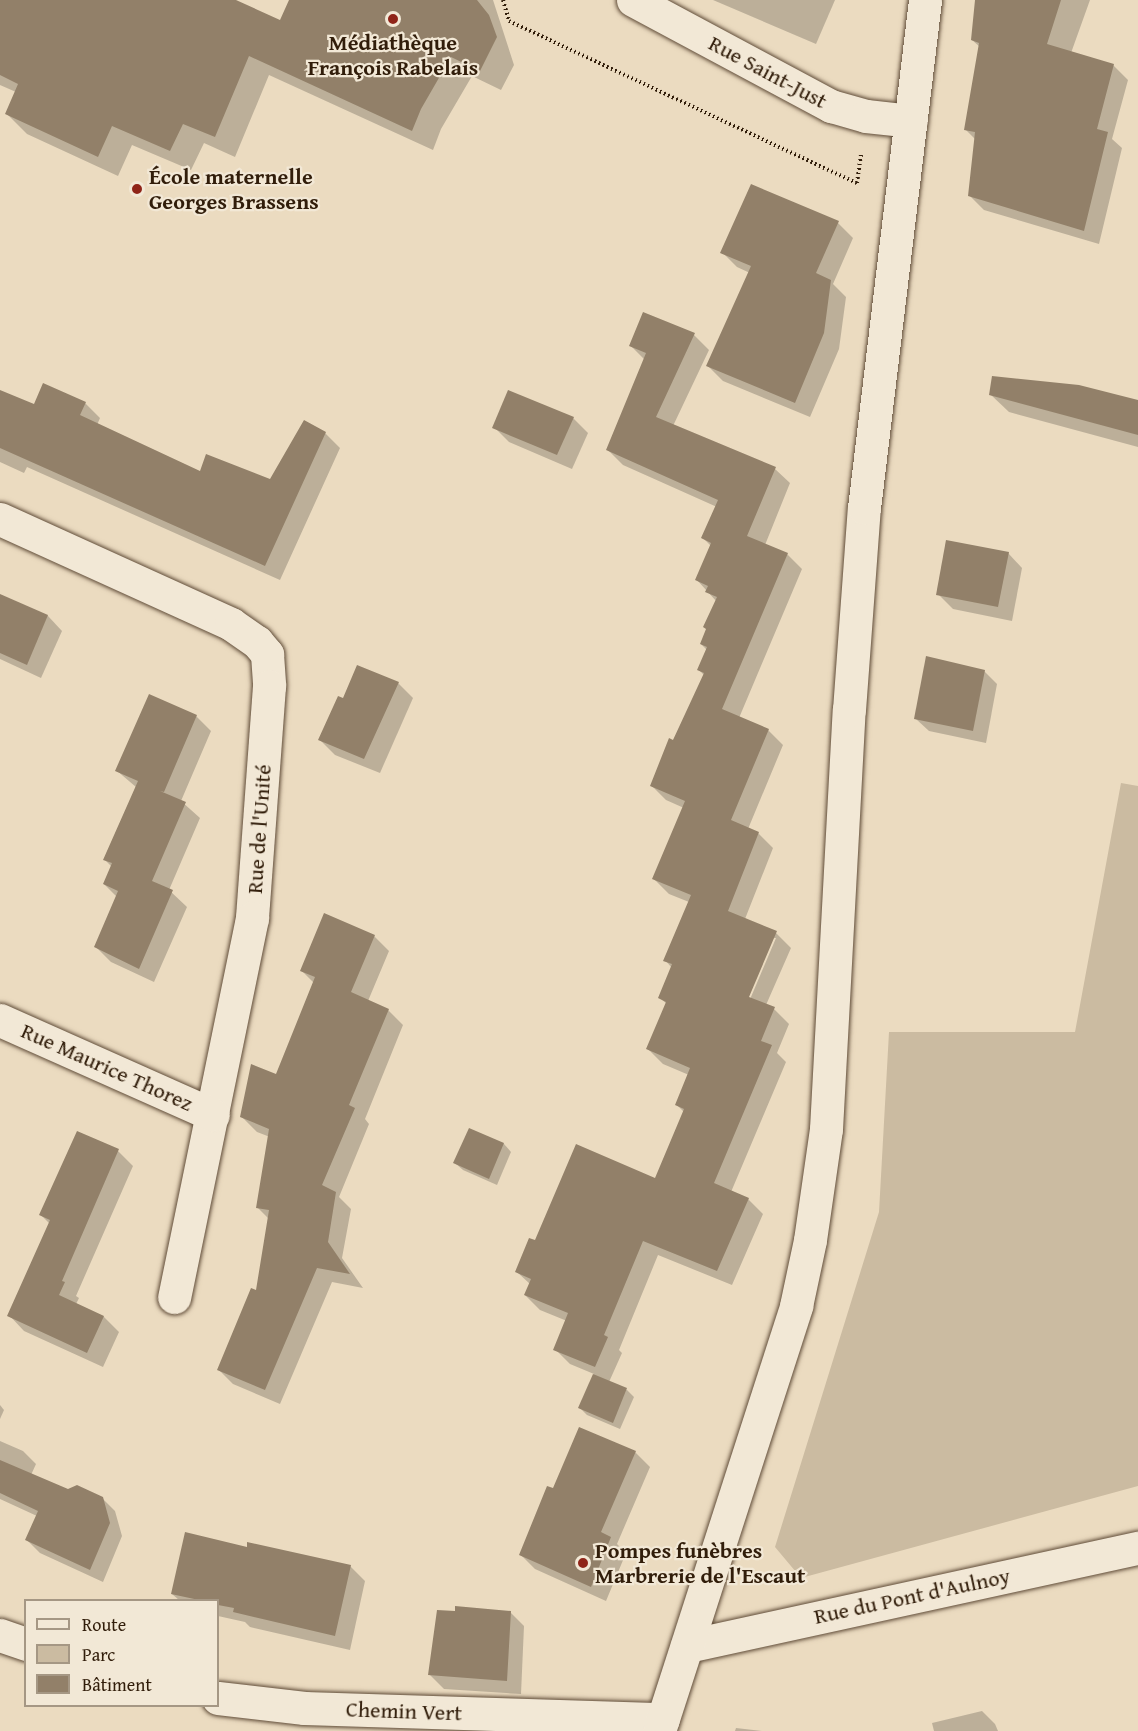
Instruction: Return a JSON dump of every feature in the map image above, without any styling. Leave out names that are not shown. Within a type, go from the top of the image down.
[{"type":"street","name":"Rue Saint-Just","points":[[633,0],[823,102],[866,116],[911,121]]},
{"type":"street","points":[[661,1725],[795,1306],[812,1231],[826,1129],[849,710],[864,508],[925,0]]},
{"type":"street","name":"Rue de l'Unité","points":[[0,519],[231,624],[257,642],[267,654],[270,667],[255,896],[213,1115],[174,1297]]},
{"type":"street","name":"Rue Maurice Thorez","points":[[0,1020],[213,1115]]},
{"type":"street","name":"Rue du Pont d'Aulnoy","points":[[687,1646],[1138,1548]]},
{"type":"street","points":[[0,1635],[24,1643]]},
{"type":"street","name":"Chemin Vert","points":[[219,1698],[304,1708],[661,1725]]},
{"type":"path","points":[[504,0],[509,21],[857,183],[866,116]]},
{"type":"green space","points":[[1121,783],[1138,786],[1138,1486],[801,1578],[775,1547],[879,1212],[889,1032],[1075,1032]]},
{"type":"building","points":[[0,0],[236,0],[280,20],[289,0],[477,0],[489,15],[497,37],[480,71],[451,57],[421,109],[412,131],[249,56],[215,137],[183,124],[170,151],[112,126],[98,157],[5,114],[18,84],[0,75]]},
{"type":"building","points":[[975,0],[1061,0],[1047,44],[1114,64],[1097,129],[1108,132],[1084,231],[968,196],[975,132],[964,130],[979,43],[971,40]]},
{"type":"building","points":[[751,184],[839,221],[816,273],[831,280],[824,333],[795,403],[706,366],[751,266],[720,253]]},
{"type":"building","points":[[643,312],[695,333],[656,417],[776,467],[747,536],[788,553],[722,709],[769,729],[731,820],[759,832],[728,911],[777,931],[749,997],[775,1007],[761,1041],[772,1045],[714,1183],[749,1198],[717,1271],[643,1241],[604,1335],[608,1337],[595,1367],[553,1350],[568,1313],[524,1295],[531,1279],[515,1272],[529,1238],[535,1240],[576,1144],[655,1178],[684,1109],[675,1105],[690,1068],[646,1049],[666,1002],[658,998],[672,964],[663,961],[691,895],[652,879],[685,801],[650,786],[669,738],[673,740],[704,673],[697,670],[707,647],[700,644],[706,629],[703,627],[717,597],[705,592],[708,586],[695,580],[711,543],[701,538],[718,500],[606,450],[646,353],[629,346]]},
{"type":"building","points":[[992,376],[1079,385],[1138,400],[1138,435],[989,395]]},
{"type":"building","points":[[43,383],[86,402],[80,415],[200,471],[206,454],[270,479],[304,420],[326,432],[265,566],[0,448],[0,390],[34,404]]},
{"type":"building","points":[[508,390],[574,417],[557,455],[492,428]]},
{"type":"building","points":[[946,540],[1009,552],[998,607],[936,595]]},
{"type":"building","points":[[0,594],[48,615],[27,665],[0,653]]},
{"type":"building","points":[[926,656],[985,670],[973,731],[914,719]]},
{"type":"building","points":[[357,665],[399,682],[364,759],[318,740],[338,696],[343,698]]},
{"type":"building","points":[[149,694],[197,715],[164,792],[160,791],[186,802],[152,881],[173,890],[139,969],[94,947],[118,891],[103,884],[112,863],[103,860],[138,781],[115,771]]},
{"type":"building","points":[[324,913],[375,935],[351,992],[389,1009],[349,1105],[355,1108],[322,1185],[336,1192],[328,1242],[350,1274],[317,1268],[265,1390],[217,1370],[251,1288],[256,1290],[269,1210],[256,1208],[269,1129],[240,1117],[251,1064],[276,1074],[315,977],[300,971]]},
{"type":"building","points":[[469,1128],[504,1143],[489,1179],[453,1163]]},
{"type":"building","points":[[77,1131],[119,1149],[62,1281],[65,1282],[59,1295],[104,1316],[87,1353],[7,1316],[50,1220],[39,1215]]},
{"type":"building","points":[[593,1374],[627,1388],[613,1423],[578,1408]]},
{"type":"building","points":[[579,1427],[636,1451],[601,1532],[611,1537],[591,1587],[519,1555],[547,1486],[553,1488]]},
{"type":"building","points":[[0,1460],[68,1489],[77,1485],[103,1497],[110,1523],[90,1570],[25,1540],[38,1511],[0,1493]]},
{"type":"building","points":[[185,1532],[247,1547],[247,1542],[351,1565],[335,1636],[233,1612],[234,1608],[219,1605],[219,1599],[194,1599],[171,1594]]},
{"type":"building","points":[[455,1606],[511,1611],[507,1681],[428,1675],[437,1610],[455,1611]]},
{"type":"place","name":"Médiathèque François Rabelais","points":[[393,19]]},
{"type":"place","name":"École maternelle Georges Brassens","points":[[137,189]]},
{"type":"place","name":"Pompes funèbres Marbrerie de l'Escaut","points":[[583,1563]]}]
